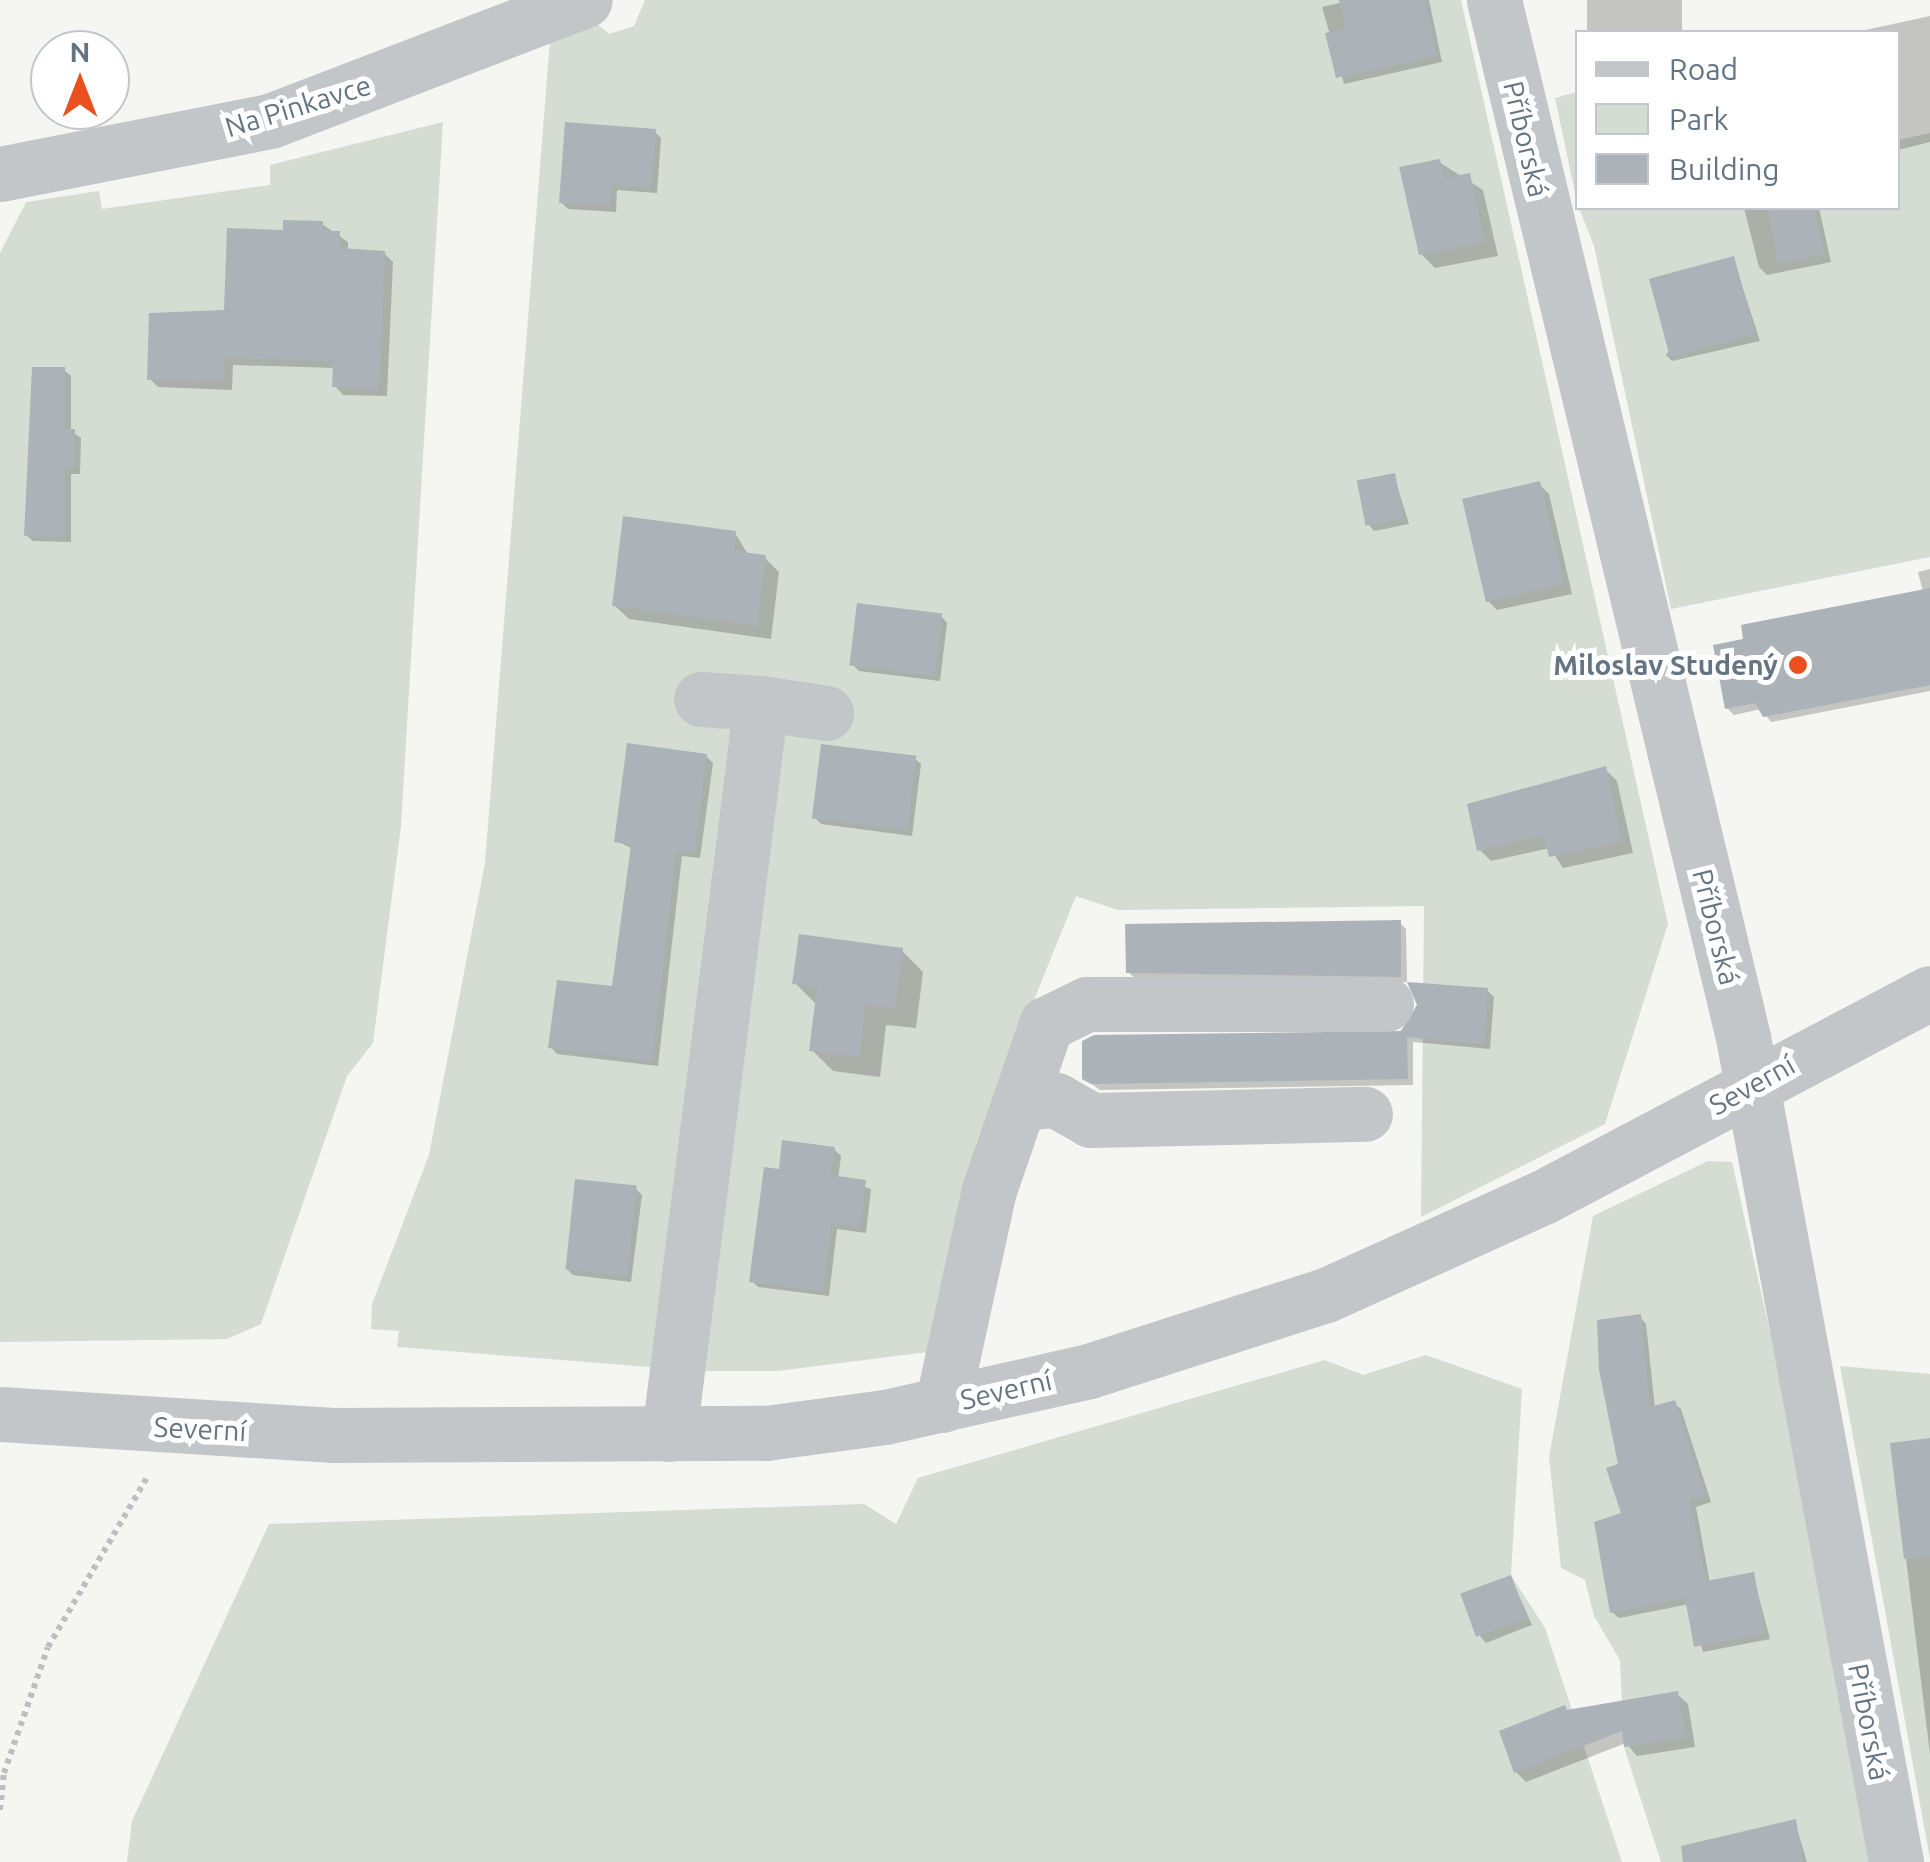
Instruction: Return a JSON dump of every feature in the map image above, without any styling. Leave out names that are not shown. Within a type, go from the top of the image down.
[{"type":"street","name":"Příborská","points":[[1494,0],[1743,1036],[1749,1088],[1896,1862]]},
{"type":"street","name":"Na Pinkavce","points":[[0,174],[270,121],[455,55],[568,8]]},
{"type":"street","points":[[701,699],[826,714]]},
{"type":"street","points":[[669,1434],[761,704]]},
{"type":"street","name":"Severní","points":[[0,1414],[162,1443],[333,1435],[669,1434],[822,1428],[942,1405],[1127,1361],[1326,1295],[1528,1205],[1930,993]]},
{"type":"street","points":[[942,1405],[988,1190],[1046,1024],[1087,1004],[1386,1004]]},
{"type":"street","points":[[1020,1102],[1056,1100],[1091,1120],[1365,1114]]},
{"type":"path","points":[[0,1810],[4,1773],[48,1646],[162,1443]]},
{"type":"green space","points":[[645,0],[1461,0],[1668,924],[1605,1124],[1421,1217],[1424,906],[1118,910],[1076,896],[977,1141],[936,1351],[777,1371],[703,1371],[740,719],[662,1368],[397,1347],[399,1331],[371,1329],[372,1304],[429,1155],[485,863],[550,40],[592,20],[609,34],[634,26]]},
{"type":"green space","points":[[1575,93],[1575,193],[1555,98]]},
{"type":"green space","points":[[443,122],[401,826],[373,1043],[347,1076],[261,1324],[227,1339],[0,1342],[0,253],[26,202],[99,191],[102,209],[270,185],[270,165]]},
{"type":"green space","points":[[1930,133],[1930,557],[1671,609],[1594,246],[1580,210],[1900,210],[1900,140]]},
{"type":"green space","points":[[1708,1161],[1732,1162],[1785,1399],[1871,1862],[1661,1862],[1624,1747],[1620,1660],[1594,1616],[1585,1580],[1561,1568],[1549,1457],[1593,1216]]},
{"type":"green space","points":[[1426,1355],[1522,1389],[1511,1575],[1545,1628],[1622,1862],[127,1862],[132,1821],[269,1524],[864,1504],[896,1524],[918,1478],[1325,1360],[1363,1375]]},
{"type":"green space","points":[[1840,1366],[1930,1374],[1930,1859],[1888,1627]]},
{"type":"building","points":[[1339,0],[1425,0],[1437,56],[1336,78],[1325,33],[1346,29]]},
{"type":"building","points":[[565,122],[656,129],[651,188],[612,185],[610,206],[559,203]]},
{"type":"building","points":[[1440,159],[1444,178],[1470,173],[1485,242],[1419,255],[1399,167]]},
{"type":"building","points":[[1768,210],[1814,210],[1824,254],[1778,264]]},
{"type":"building","points":[[283,220],[323,221],[323,231],[340,231],[340,248],[385,251],[379,389],[332,387],[333,361],[225,358],[224,382],[147,380],[149,313],[224,310],[227,228],[283,230]]},
{"type":"building","points":[[1734,256],[1755,334],[1670,357],[1649,279]]},
{"type":"building","points":[[32,367],[65,367],[65,429],[75,429],[74,468],[65,468],[65,537],[24,536]]},
{"type":"building","points":[[1395,473],[1404,518],[1365,526],[1357,480]]},
{"type":"building","points":[[1540,481],[1564,584],[1486,602],[1462,499]]},
{"type":"building","points":[[623,516],[736,531],[734,551],[766,555],[757,626],[612,606]]},
{"type":"building","points":[[1930,588],[1930,685],[1763,717],[1755,703],[1725,709],[1713,645],[1743,639],[1741,625]]},
{"type":"building","points":[[857,603],[942,613],[935,676],[849,666]]},
{"type":"building","points":[[627,743],[707,754],[694,853],[676,851],[652,1061],[548,1048],[557,980],[612,986],[631,845],[614,842]]},
{"type":"building","points":[[821,744],[916,756],[907,830],[812,818]]},
{"type":"building","points":[[1606,766],[1622,842],[1549,857],[1544,835],[1477,851],[1467,804]]},
{"type":"building","points":[[1401,920],[1401,977],[1126,973],[1125,924]]},
{"type":"building","points":[[799,934],[903,948],[895,1008],[865,1005],[859,1057],[809,1051],[817,987],[792,984]]},
{"type":"building","points":[[1407,982],[1488,988],[1484,1044],[1407,1037],[1408,1079],[1091,1084],[1082,1079],[1082,1041],[1094,1035],[1401,1031],[1417,1005]]},
{"type":"building","points":[[782,1140],[835,1147],[831,1175],[866,1180],[860,1227],[831,1224],[823,1291],[749,1282],[764,1167],[779,1169]]},
{"type":"building","points":[[575,1179],[637,1185],[627,1276],[565,1270]]},
{"type":"building","points":[[1641,1314],[1650,1407],[1675,1400],[1706,1496],[1690,1501],[1706,1581],[1754,1572],[1765,1633],[1694,1647],[1685,1598],[1610,1613],[1594,1522],[1621,1513],[1606,1468],[1618,1464],[1599,1370],[1597,1320]]},
{"type":"building","points":[[1930,1438],[1930,1557],[1904,1559],[1890,1443]]},
{"type":"building","points":[[1511,1575],[1527,1618],[1476,1637],[1460,1593]]},
{"type":"building","points":[[1678,1691],[1686,1738],[1624,1747],[1622,1731],[1514,1773],[1499,1731],[1565,1705],[1567,1710]]},
{"type":"building","points":[[1796,1819],[1803,1862],[1683,1862],[1681,1846]]},
{"type":"place","name":"Miloslav Studený","points":[[1798,665]]}]
